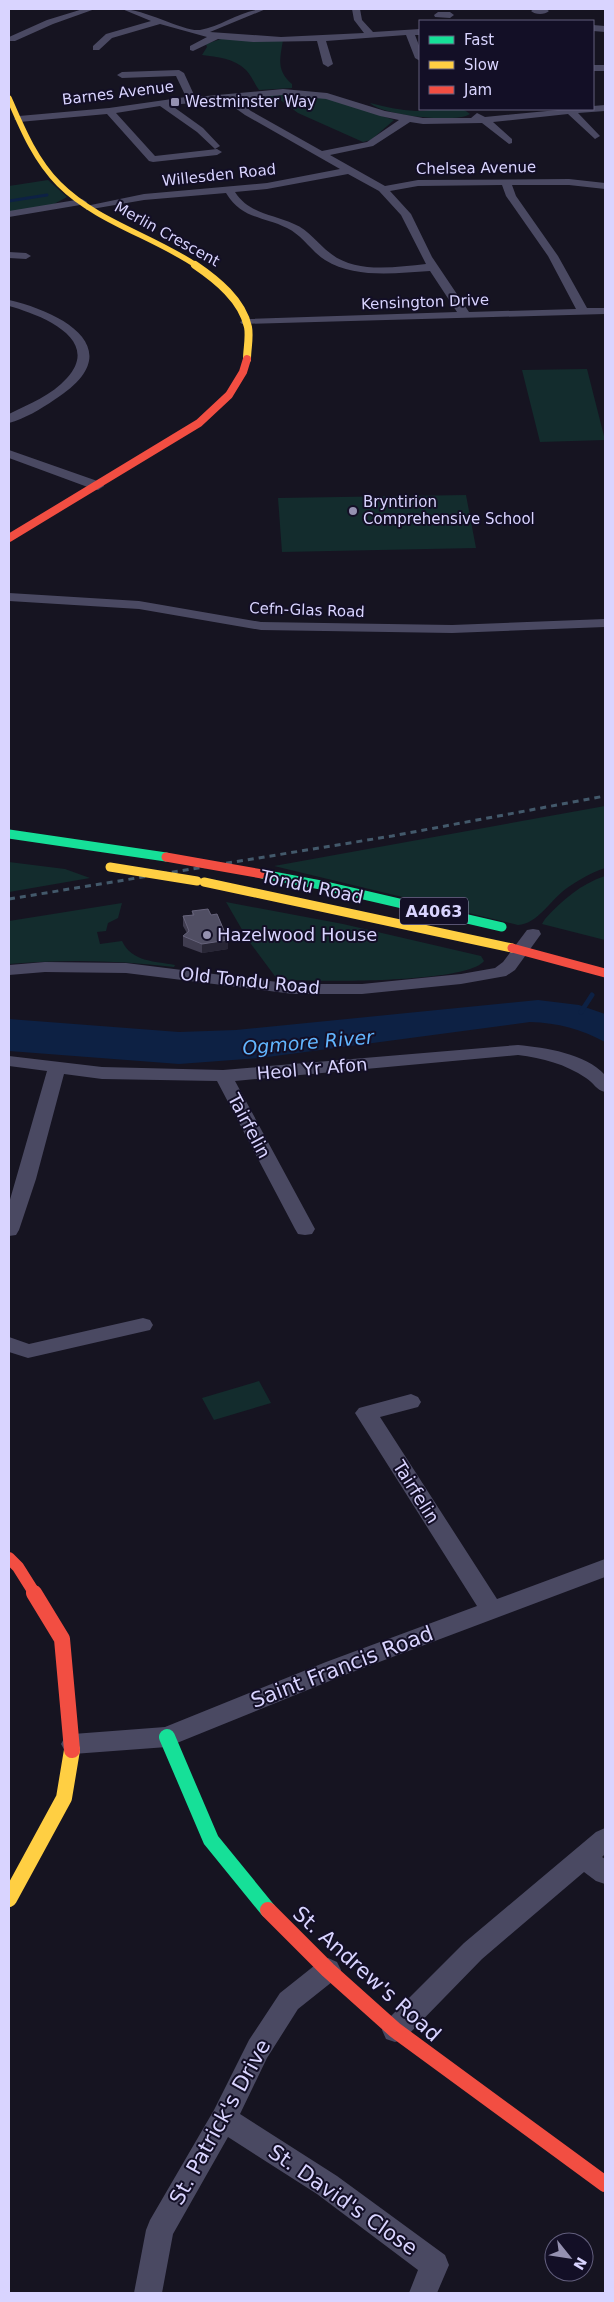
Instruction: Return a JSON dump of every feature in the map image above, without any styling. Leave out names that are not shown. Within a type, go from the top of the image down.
[{"type":"street","points":[[13,37],[50,22],[91,9]]},
{"type":"street","points":[[126,9],[160,21],[216,36],[260,39],[318,38],[419,32]]},
{"type":"street","points":[[200,33],[262,9]]},
{"type":"street","points":[[356,9],[358,20],[370,34]]},
{"type":"street","points":[[438,16],[450,15]]},
{"type":"street","points":[[101,46],[109,36],[160,21]]},
{"type":"street","points":[[409,32],[419,56]]},
{"type":"street","points":[[193,48],[216,36]]},
{"type":"street","points":[[316,60],[328,62],[324,46],[318,38]]},
{"type":"street","points":[[122,75],[193,72]]},
{"type":"street","points":[[179,73],[191,99]]},
{"type":"street","points":[[299,93],[302,88],[311,84]]},
{"type":"street","points":[[340,90],[366,100],[412,108]]},
{"type":"street","name":"Barnes Avenue","points":[[14,115],[109,111],[191,99],[299,93],[341,99],[383,114],[407,119],[439,122],[482,120],[548,110],[582,110]]},
{"type":"street","points":[[225,96],[248,113],[383,189],[406,214],[434,267],[465,315]]},
{"type":"street","name":"Merlin Crescent","points":[[9,98],[14,115],[35,155],[63,188],[86,205],[210,273],[238,302],[246,322],[250,341],[246,366],[235,386],[224,399],[192,428],[9,538]]},
{"type":"street","points":[[109,111],[148,160],[216,149],[200,130],[162,102]]},
{"type":"street","points":[[470,111],[507,140],[494,140]]},
{"type":"street","points":[[570,111],[595,136]]},
{"type":"street","points":[[321,154],[370,144],[379,140],[407,119]]},
{"type":"street","name":"Willesden Road","points":[[9,214],[144,197],[296,182],[351,170]]},
{"type":"street","name":"Chelsea Avenue","points":[[383,189],[418,183],[569,182],[605,186]]},
{"type":"street","points":[[506,183],[511,196],[553,256],[583,312]]},
{"type":"street","points":[[229,190],[240,205],[294,228],[312,241],[327,256],[338,262],[358,268],[389,270],[434,267]]},
{"type":"street","points":[[9,255],[26,256]]},
{"type":"street","points":[[9,303],[36,311],[67,326],[81,344],[82,363],[78,373],[66,385],[51,396],[9,419]]},
{"type":"street","name":"Kensington Drive","points":[[246,322],[605,312]]},
{"type":"street","points":[[9,454],[98,486]]},
{"type":"street","name":"Cefn-Glas Road","points":[[9,597],[139,605],[261,626],[452,629],[605,623]]},
{"type":"street","name":"Tondu Road","points":[[9,834],[166,857],[321,885],[528,932]]},
{"type":"street","name":"Tondu Road","points":[[106,867],[204,882],[521,950],[605,973]]},
{"type":"street","name":"Old Tondu Road","points":[[9,970],[64,966],[126,968],[293,989],[335,990],[422,984],[489,975],[506,968],[521,950],[528,932]]},
{"type":"street","name":"Heol Yr Afon","points":[[9,1061],[102,1072],[222,1076],[364,1065],[488,1051],[518,1050],[536,1052],[570,1061],[596,1075],[605,1086]]},
{"type":"street","points":[[9,1230],[27,1179],[57,1067]]},
{"type":"street","name":"Tairfelin","points":[[222,1076],[305,1229]]},
{"type":"street","points":[[9,1344],[28,1351],[143,1325]]},
{"type":"street","name":"Tairfelin","points":[[411,1402],[366,1413],[491,1609]]},
{"type":"street","points":[[9,1558],[18,1567],[62,1639],[74,1744],[64,1798],[9,1898]]},
{"type":"street","name":"Saint Francis Road","points":[[74,1744],[167,1737],[250,1702],[491,1609],[605,1568]]},
{"type":"street","name":"St. Andrew's Road","points":[[167,1737],[210,1840],[256,1898],[328,1970],[395,2030],[605,2184]]},
{"type":"street","points":[[395,2030],[473,1951],[605,1839]]},
{"type":"street","points":[[583,1857],[605,1873]]},
{"type":"street","name":"St. Patrick's Drive","points":[[148,2293],[160,2230],[224,2119],[258,2049],[289,2001],[328,1970]]},
{"type":"street","name":"St. David's Close","points":[[224,2119],[327,2185],[435,2264],[423,2293]]},
{"type":"green space","points":[[221,39],[283,40],[280,64],[283,74],[292,84],[292,88],[259,90],[248,72],[241,66],[225,59],[202,55],[207,47],[206,44]]},
{"type":"green space","points":[[259,95],[312,95],[347,104],[394,120],[371,140],[363,142],[298,113],[279,99]]},
{"type":"green space","points":[[370,103],[416,111],[465,110],[470,114],[450,118],[419,117],[377,107]]},
{"type":"green space","points":[[48,180],[67,197],[54,204],[9,213],[9,186]]},
{"type":"green space","points":[[587,369],[605,440],[540,442],[522,370]]},
{"type":"green space","points":[[466,495],[476,548],[282,552],[278,498]]},
{"type":"green space","points":[[605,806],[605,868],[590,874],[572,885],[538,916],[525,924],[518,925],[274,866]]},
{"type":"green space","points":[[9,862],[65,869],[90,878],[9,892]]},
{"type":"green space","points":[[605,876],[605,940],[542,924],[551,912],[572,893],[588,883]]},
{"type":"green space","points":[[226,902],[343,924],[481,956],[484,961],[471,968],[449,974],[419,978],[352,981],[277,979],[248,940]]},
{"type":"green space","points":[[122,903],[118,918],[108,923],[106,931],[97,932],[100,944],[122,941],[126,948],[138,957],[175,965],[174,967],[92,961],[9,964],[9,921]]},
{"type":"green space","points":[[259,1381],[271,1403],[214,1420],[202,1398]]},
{"type":"water","name":"Ogmore River","points":[[538,1000],[579,1005],[605,1014],[605,1042],[569,1028],[530,1022],[260,1058],[179,1064],[9,1051],[9,1019],[179,1032],[236,1030]]},
{"type":"building","points":[[208,909],[211,915],[217,914],[228,940],[202,944],[183,936],[189,931],[183,916],[194,915],[192,911]]},
{"type":"waterway","points":[[9,201],[47,195]]},
{"type":"waterway","points":[[581,1012],[592,995]]},
{"type":"railway","points":[[9,899],[392,836],[605,796]]},
{"type":"traffic: fast","points":[[9,834],[166,857]]},
{"type":"traffic: fast","points":[[262,874],[321,885],[502,927]]},
{"type":"traffic: fast","points":[[167,1737],[211,1840],[268,1910]]},
{"type":"traffic: slow","points":[[9,98],[33,149],[49,173],[69,193],[93,210],[186,259],[214,278],[236,301],[248,327],[247,359]]},
{"type":"traffic: slow","points":[[110,867],[197,881]]},
{"type":"traffic: slow","points":[[204,882],[512,948]]},
{"type":"traffic: slow","points":[[9,1899],[64,1798],[72,1750]]},
{"type":"traffic: jam","points":[[9,538],[199,423],[229,395],[237,384],[247,359]]},
{"type":"traffic: jam","points":[[166,857],[262,874]]},
{"type":"traffic: jam","points":[[512,948],[605,973]]},
{"type":"traffic: jam","points":[[9,1558],[18,1567],[62,1639],[72,1750]]},
{"type":"traffic: jam","points":[[268,1910],[328,1970],[395,2030],[605,2184]]},
{"type":"place","name":"Westminster Way","points":[[175,102]]},
{"type":"place","name":"Bryntirion Comprehensive School","points":[[353,511]]},
{"type":"place","name":"Hazelwood House","points":[[207,935]]}]
